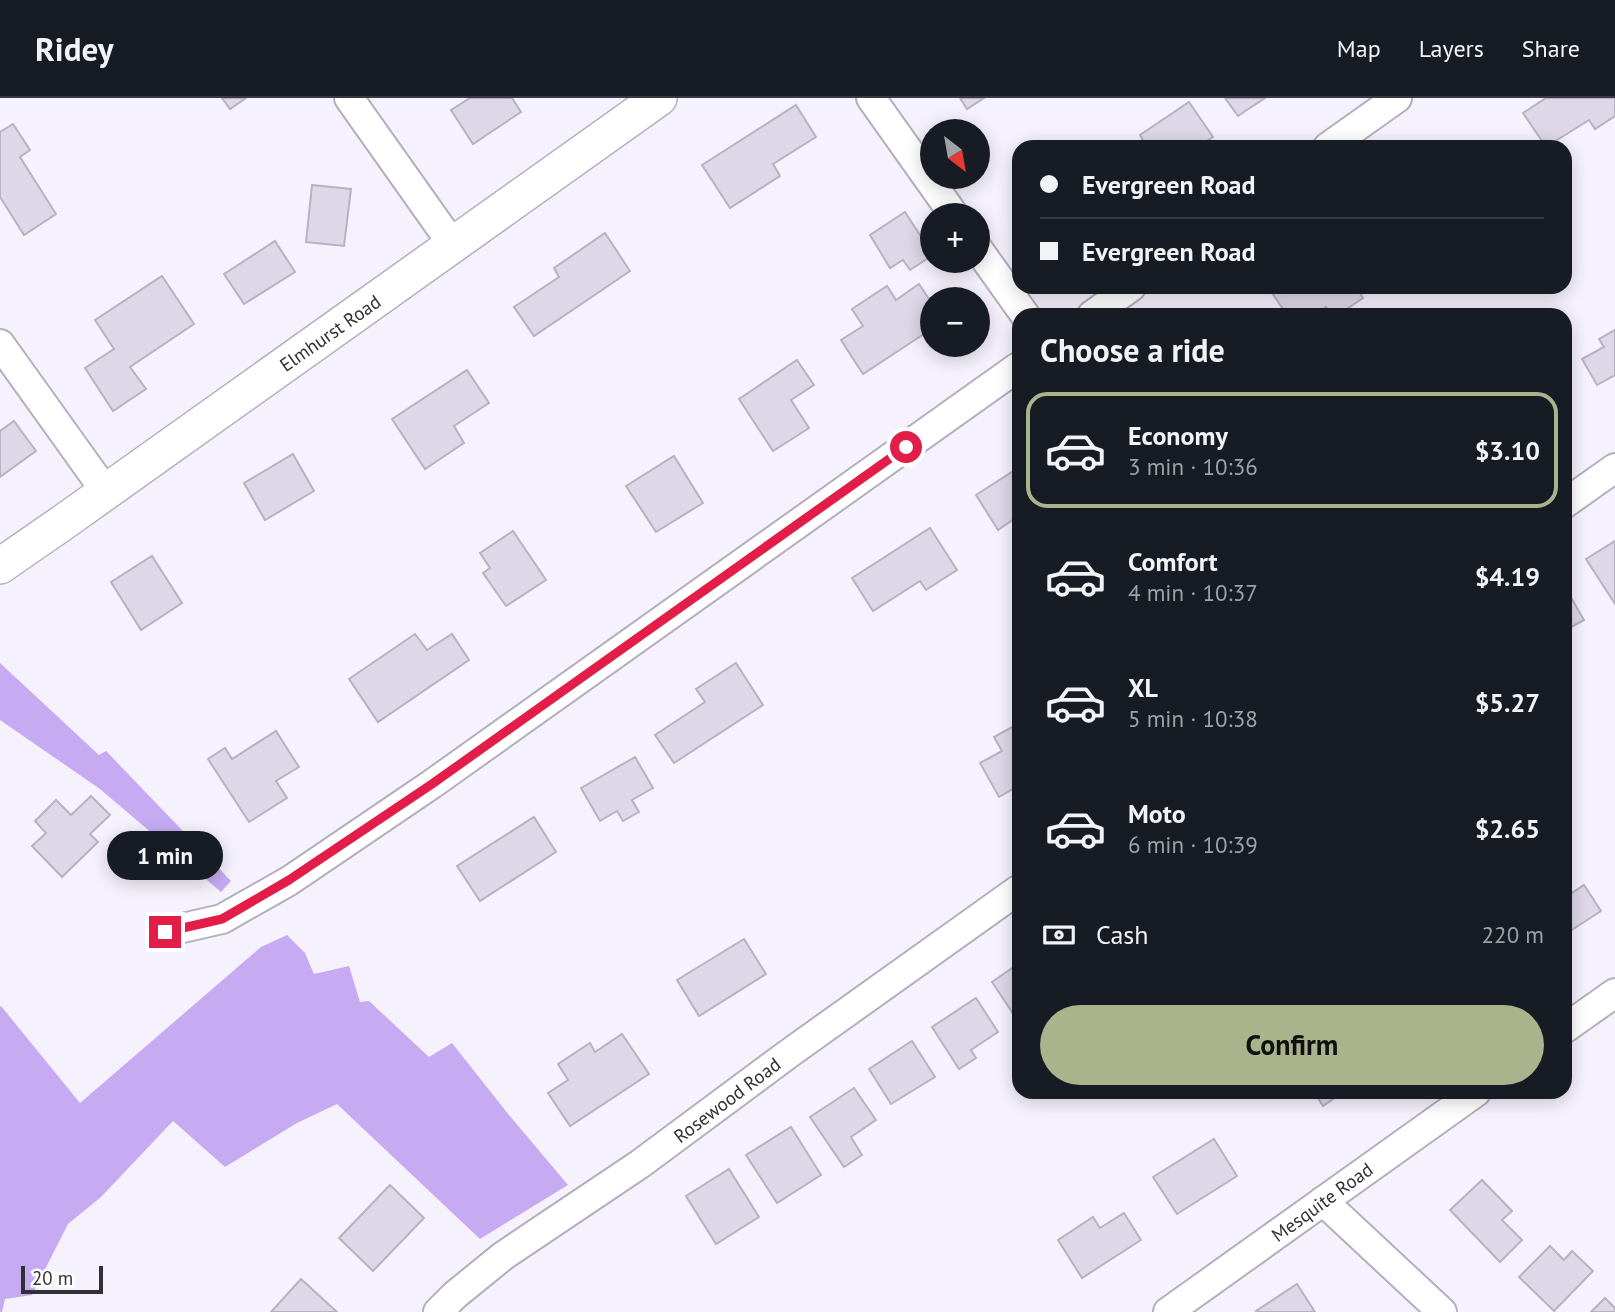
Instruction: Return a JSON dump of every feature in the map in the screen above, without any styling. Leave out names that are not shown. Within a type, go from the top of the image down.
[{"type":"street","points":[[349,98],[453,245]]},
{"type":"street","name":"Elmhurst Road","points":[[0,566],[659,98]]},
{"type":"street","points":[[871,98],[945,203]]},
{"type":"street","points":[[1338,140],[1395,99]]},
{"type":"street","points":[[990,266],[1020,308]]},
{"type":"street","points":[[1101,308],[1121,294]]},
{"type":"street","points":[[0,344],[106,492]]},
{"type":"street","points":[[165,932],[222,919],[289,880],[432,784],[1012,371]]},
{"type":"street","points":[[1572,498],[1615,468]]},
{"type":"street","name":"Rosewood Road","points":[[438,1312],[455,1294],[503,1256],[640,1164],[1012,894]]},
{"type":"street","points":[[1572,1023],[1615,993]]},
{"type":"street","name":"Mesquite Road","points":[[1168,1312],[1466,1099]]},
{"type":"street","points":[[1323,1201],[1442,1312]]},
{"type":"shaded area","points":[[0,663],[99,755],[106,751],[231,881],[221,892],[100,789],[0,720]]},
{"type":"shaded area","points":[[287,935],[305,953],[314,974],[349,966],[360,1002],[369,1001],[429,1057],[452,1043],[568,1185],[480,1239],[337,1104],[297,1123],[225,1167],[173,1121],[101,1197],[68,1224],[32,1295],[5,1299],[0,1312],[0,1007],[80,1103],[261,947]]},
{"type":"building","points":[[222,98],[246,98],[230,109]]},
{"type":"building","points":[[470,98],[512,98],[521,112],[473,144],[451,110]]},
{"type":"building","points":[[960,98],[984,98],[967,109]]},
{"type":"building","points":[[1225,98],[1265,98],[1238,116]]},
{"type":"building","points":[[1546,98],[1615,98],[1615,116],[1595,129],[1589,120],[1557,140],[1541,140],[1523,113]]},
{"type":"building","points":[[1189,102],[1213,137],[1208,140],[1143,140],[1140,135]]},
{"type":"building","points":[[796,105],[816,137],[773,164],[780,176],[730,208],[702,165]]},
{"type":"building","points":[[13,124],[30,150],[20,157],[56,214],[24,235],[0,197],[0,132]]},
{"type":"building","points":[[312,185],[351,189],[344,246],[306,242]]},
{"type":"building","points":[[905,212],[920,235],[920,263],[910,270],[903,260],[890,268],[870,235]]},
{"type":"building","points":[[605,233],[630,271],[534,336],[514,307],[559,277],[554,268]]},
{"type":"building","points":[[275,241],[295,272],[244,304],[224,274]]},
{"type":"building","points":[[162,276],[194,324],[130,367],[146,389],[113,411],[85,368],[114,349],[95,320]]},
{"type":"building","points":[[919,284],[921,287],[920,337],[863,374],[841,340],[863,326],[852,309],[887,286],[896,300]]},
{"type":"building","points":[[1273,294],[1360,294],[1363,298],[1348,308],[1282,308]]},
{"type":"building","points":[[1615,330],[1615,375],[1597,385],[1582,359],[1604,347],[1599,339]]},
{"type":"building","points":[[797,360],[814,385],[791,400],[809,428],[773,451],[739,399]]},
{"type":"building","points":[[467,370],[489,403],[454,426],[464,443],[425,469],[392,419]]},
{"type":"building","points":[[14,421],[36,451],[0,477],[0,431]]},
{"type":"building","points":[[293,454],[314,491],[265,520],[244,483]]},
{"type":"building","points":[[674,456],[703,503],[656,532],[626,486]]},
{"type":"building","points":[[1012,472],[1012,520],[998,530],[976,495]]},
{"type":"building","points":[[930,528],[957,570],[926,590],[920,581],[873,611],[852,578]]},
{"type":"building","points":[[513,531],[546,580],[506,606],[483,573],[490,568],[480,553]]},
{"type":"building","points":[[1615,541],[1615,604],[1586,559]]},
{"type":"building","points":[[152,556],[182,603],[141,630],[111,582]]},
{"type":"building","points":[[1572,599],[1584,620],[1572,627]]},
{"type":"building","points":[[415,634],[427,650],[452,634],[469,660],[378,722],[349,679]]},
{"type":"building","points":[[736,663],[763,705],[674,763],[655,735],[705,702],[696,689]]},
{"type":"building","points":[[1012,727],[1012,789],[999,797],[980,763],[1002,751],[994,737]]},
{"type":"building","points":[[276,731],[299,767],[276,781],[287,798],[249,822],[208,759],[225,748],[232,759]]},
{"type":"building","points":[[635,757],[653,788],[632,800],[639,812],[623,821],[617,811],[600,821],[581,788]]},
{"type":"building","points":[[91,796],[110,815],[90,834],[98,842],[62,877],[32,846],[46,833],[35,821],[56,800],[71,815]]},
{"type":"building","points":[[534,817],[556,852],[480,901],[457,866]]},
{"type":"building","points":[[1584,885],[1601,911],[1572,930],[1572,893]]},
{"type":"building","points":[[744,939],[766,974],[699,1016],[677,980]]},
{"type":"building","points":[[1012,968],[1012,1012],[992,982]]},
{"type":"building","points":[[976,998],[998,1032],[971,1050],[976,1058],[959,1069],[932,1027]]},
{"type":"building","points":[[622,1034],[649,1074],[570,1126],[548,1093],[568,1080],[558,1064],[590,1043],[595,1052]]},
{"type":"building","points":[[912,1041],[935,1077],[891,1104],[869,1069]]},
{"type":"building","points":[[854,1088],[876,1120],[851,1137],[862,1155],[844,1167],[810,1117]]},
{"type":"building","points":[[1318,1099],[1333,1099],[1323,1106]]},
{"type":"building","points":[[791,1127],[821,1175],[777,1203],[746,1155]]},
{"type":"building","points":[[1214,1139],[1237,1176],[1177,1214],[1153,1177]]},
{"type":"building","points":[[729,1169],[759,1217],[716,1244],[686,1196]]},
{"type":"building","points":[[1482,1180],[1512,1211],[1502,1220],[1522,1240],[1500,1262],[1450,1210]]},
{"type":"building","points":[[390,1185],[424,1218],[373,1271],[339,1238]]},
{"type":"building","points":[[1124,1213],[1141,1240],[1082,1278],[1058,1240],[1093,1217],[1100,1228]]},
{"type":"building","points":[[1550,1246],[1564,1260],[1572,1251],[1593,1271],[1554,1311],[1519,1277]]},
{"type":"building","points":[[301,1279],[337,1312],[271,1312]]},
{"type":"building","points":[[1297,1284],[1315,1312],[1256,1311]]},
{"type":"building","points":[[1605,1298],[1615,1308],[1615,1312],[1591,1312]]},
{"type":"route","points":[[165,932],[222,919],[289,880],[432,784],[906,447]]}]
